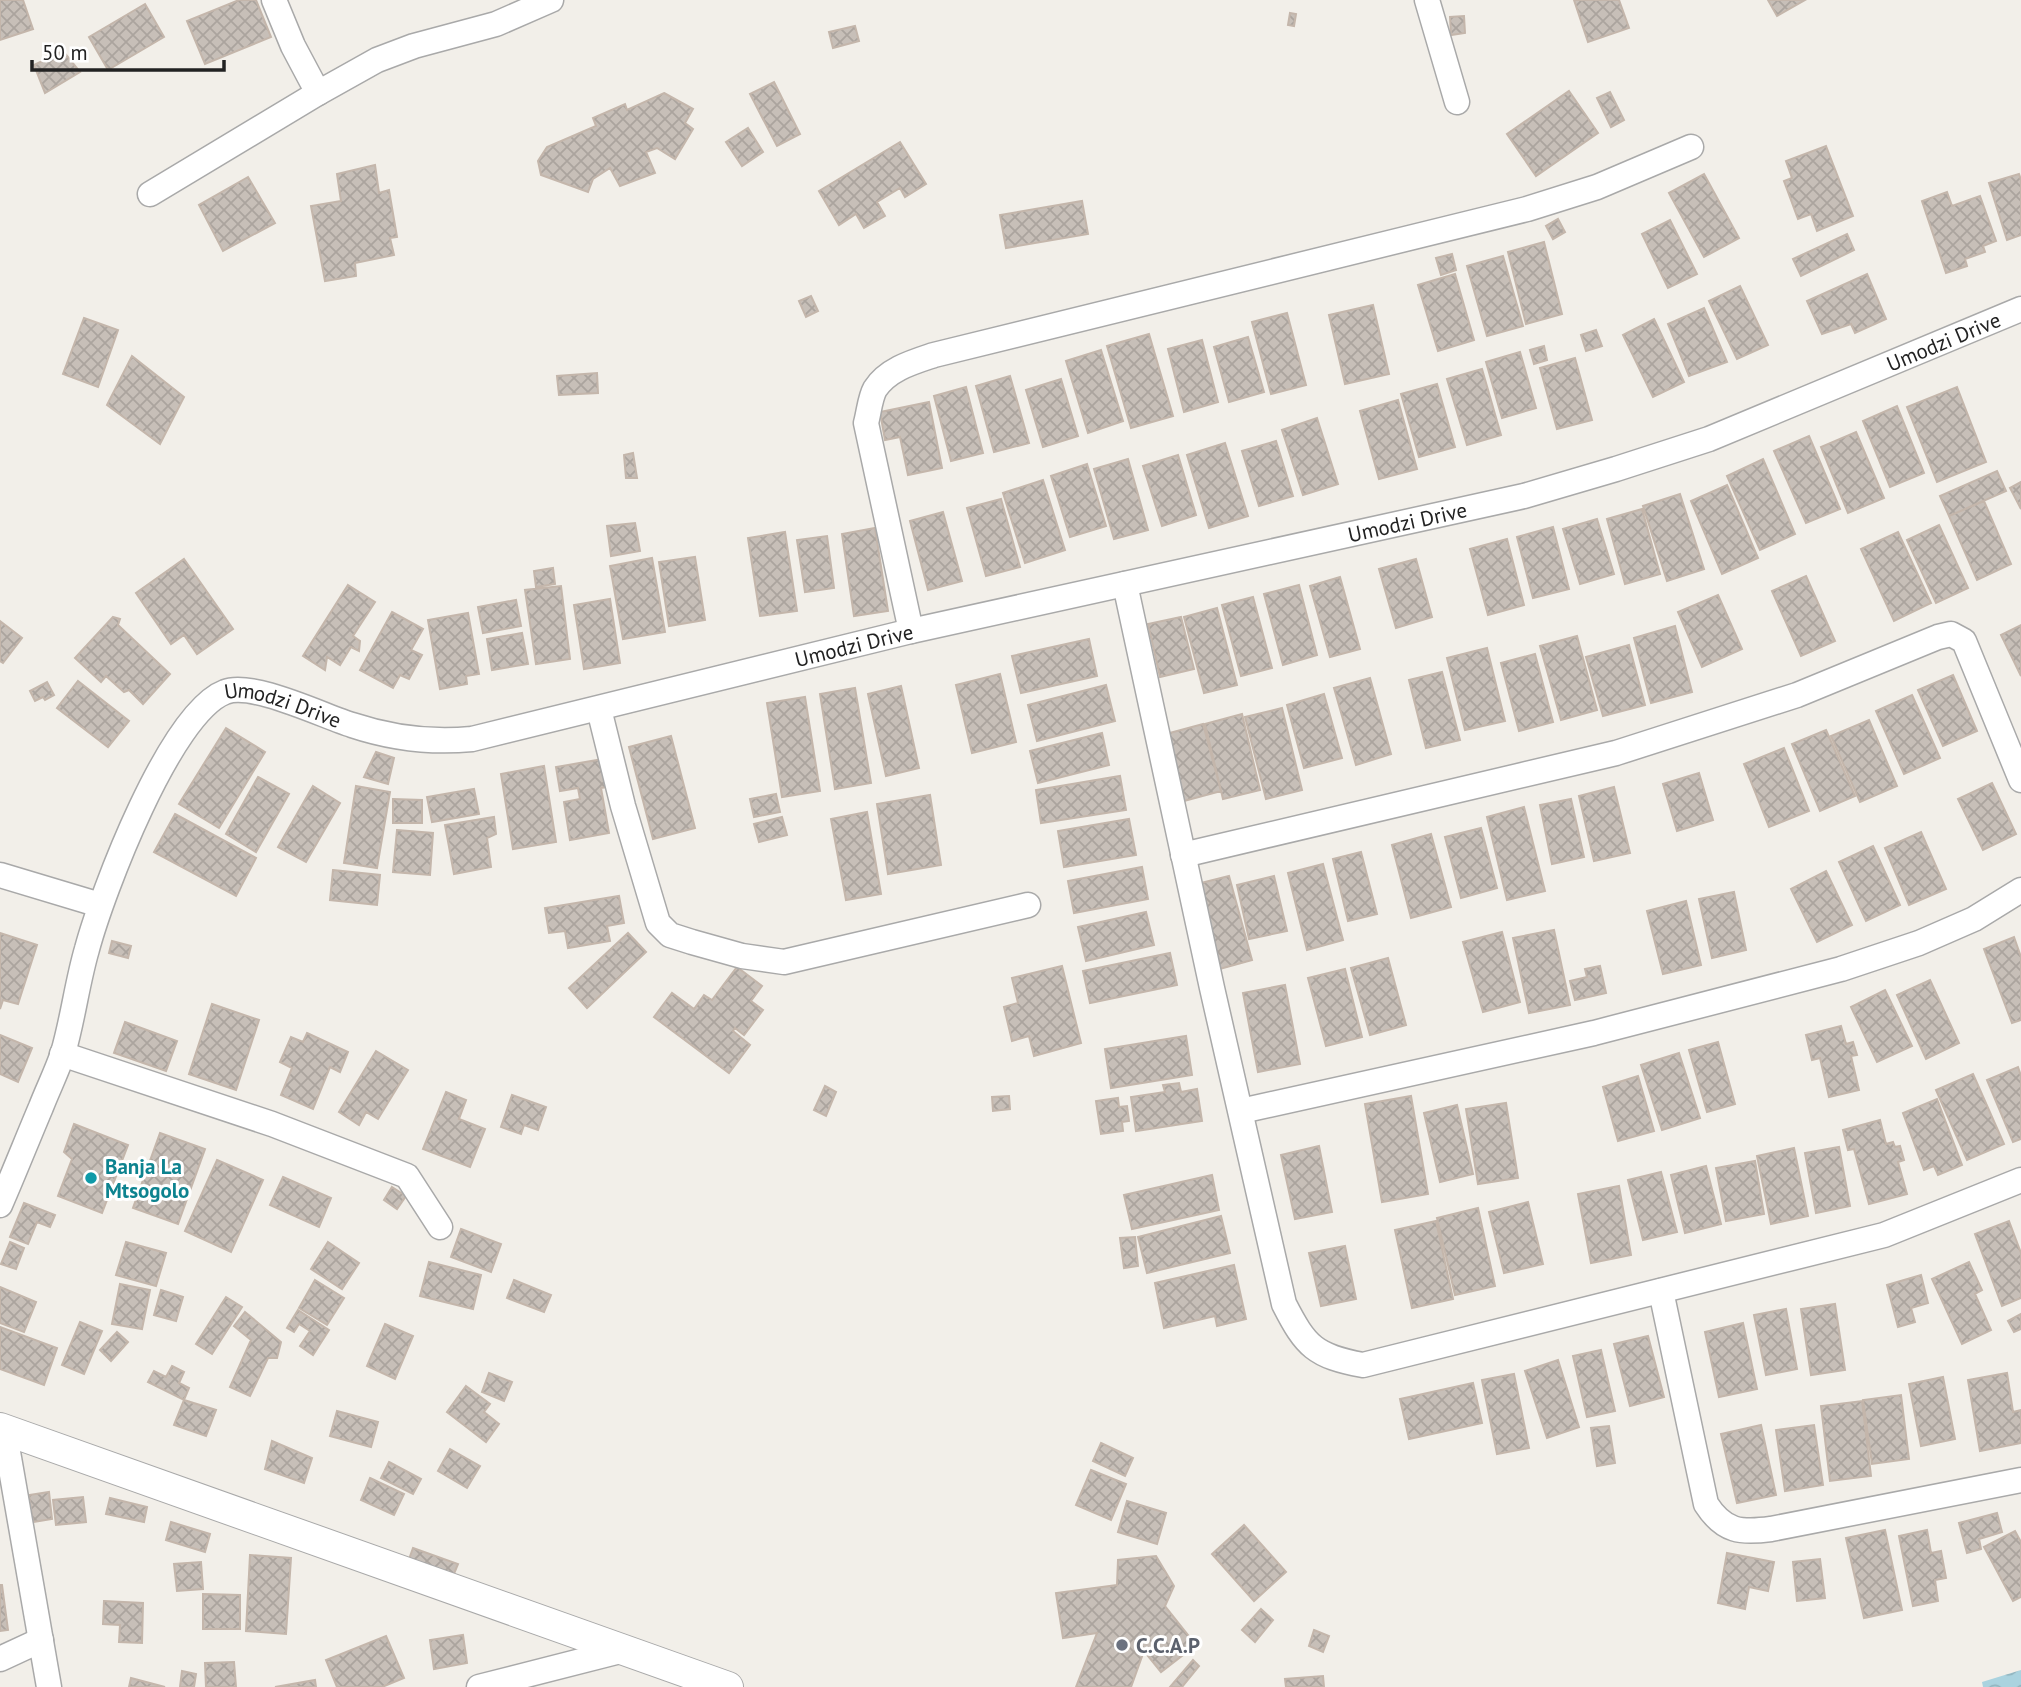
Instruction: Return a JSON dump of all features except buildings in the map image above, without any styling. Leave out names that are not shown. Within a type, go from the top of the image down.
[{"type":"street","points":[[274,0],[293,46],[318,93]]},
{"type":"street","points":[[150,194],[377,60],[414,46],[496,24],[551,0]]},
{"type":"street","points":[[1427,0],[1457,102]]},
{"type":"street","points":[[911,631],[866,423],[874,390],[886,376],[905,365],[934,355],[1527,209],[1597,187],[1691,147]]},
{"type":"street","name":"Umodzi Drive","points":[[0,1205],[62,1054],[86,950],[100,905],[125,842],[148,792],[180,736],[203,707],[226,691],[257,691],[353,726],[400,737],[441,742],[472,739],[911,631],[1524,496],[1709,439],[2021,309]]},
{"type":"street","points":[[1125,584],[1284,1304],[1300,1334],[1316,1350],[1336,1360],[1363,1365],[1884,1235],[2021,1180]]},
{"type":"street","points":[[1183,855],[1616,753],[1771,704],[1951,634],[1964,641],[2021,780]]},
{"type":"street","points":[[598,709],[658,923],[670,935],[742,956],[784,961],[1027,905]]},
{"type":"street","points":[[0,875],[100,905]]},
{"type":"street","points":[[1241,1111],[1594,1033],[1841,969],[1919,943],[1974,919],[2021,890]]},
{"type":"street","points":[[62,1054],[272,1124],[407,1176],[440,1227]]},
{"type":"street","points":[[1661,1291],[1706,1504],[1715,1518],[1730,1528],[1747,1532],[1771,1529],[2021,1480]]},
{"type":"street","points":[[2,1428],[49,1687]]},
{"type":"street","points":[[2,1428],[728,1687]]},
{"type":"street","points":[[0,1659],[41,1640]]},
{"type":"street","points":[[479,1687],[624,1650]]},
{"type":"water","points":[[2021,1670],[2021,1687],[1983,1687],[1982,1682]]},
{"type":"place","name":"Banja La Mtsogolo","points":[[91,1178]]},
{"type":"place","name":"C.C.A.P","points":[[1122,1645]]}]
